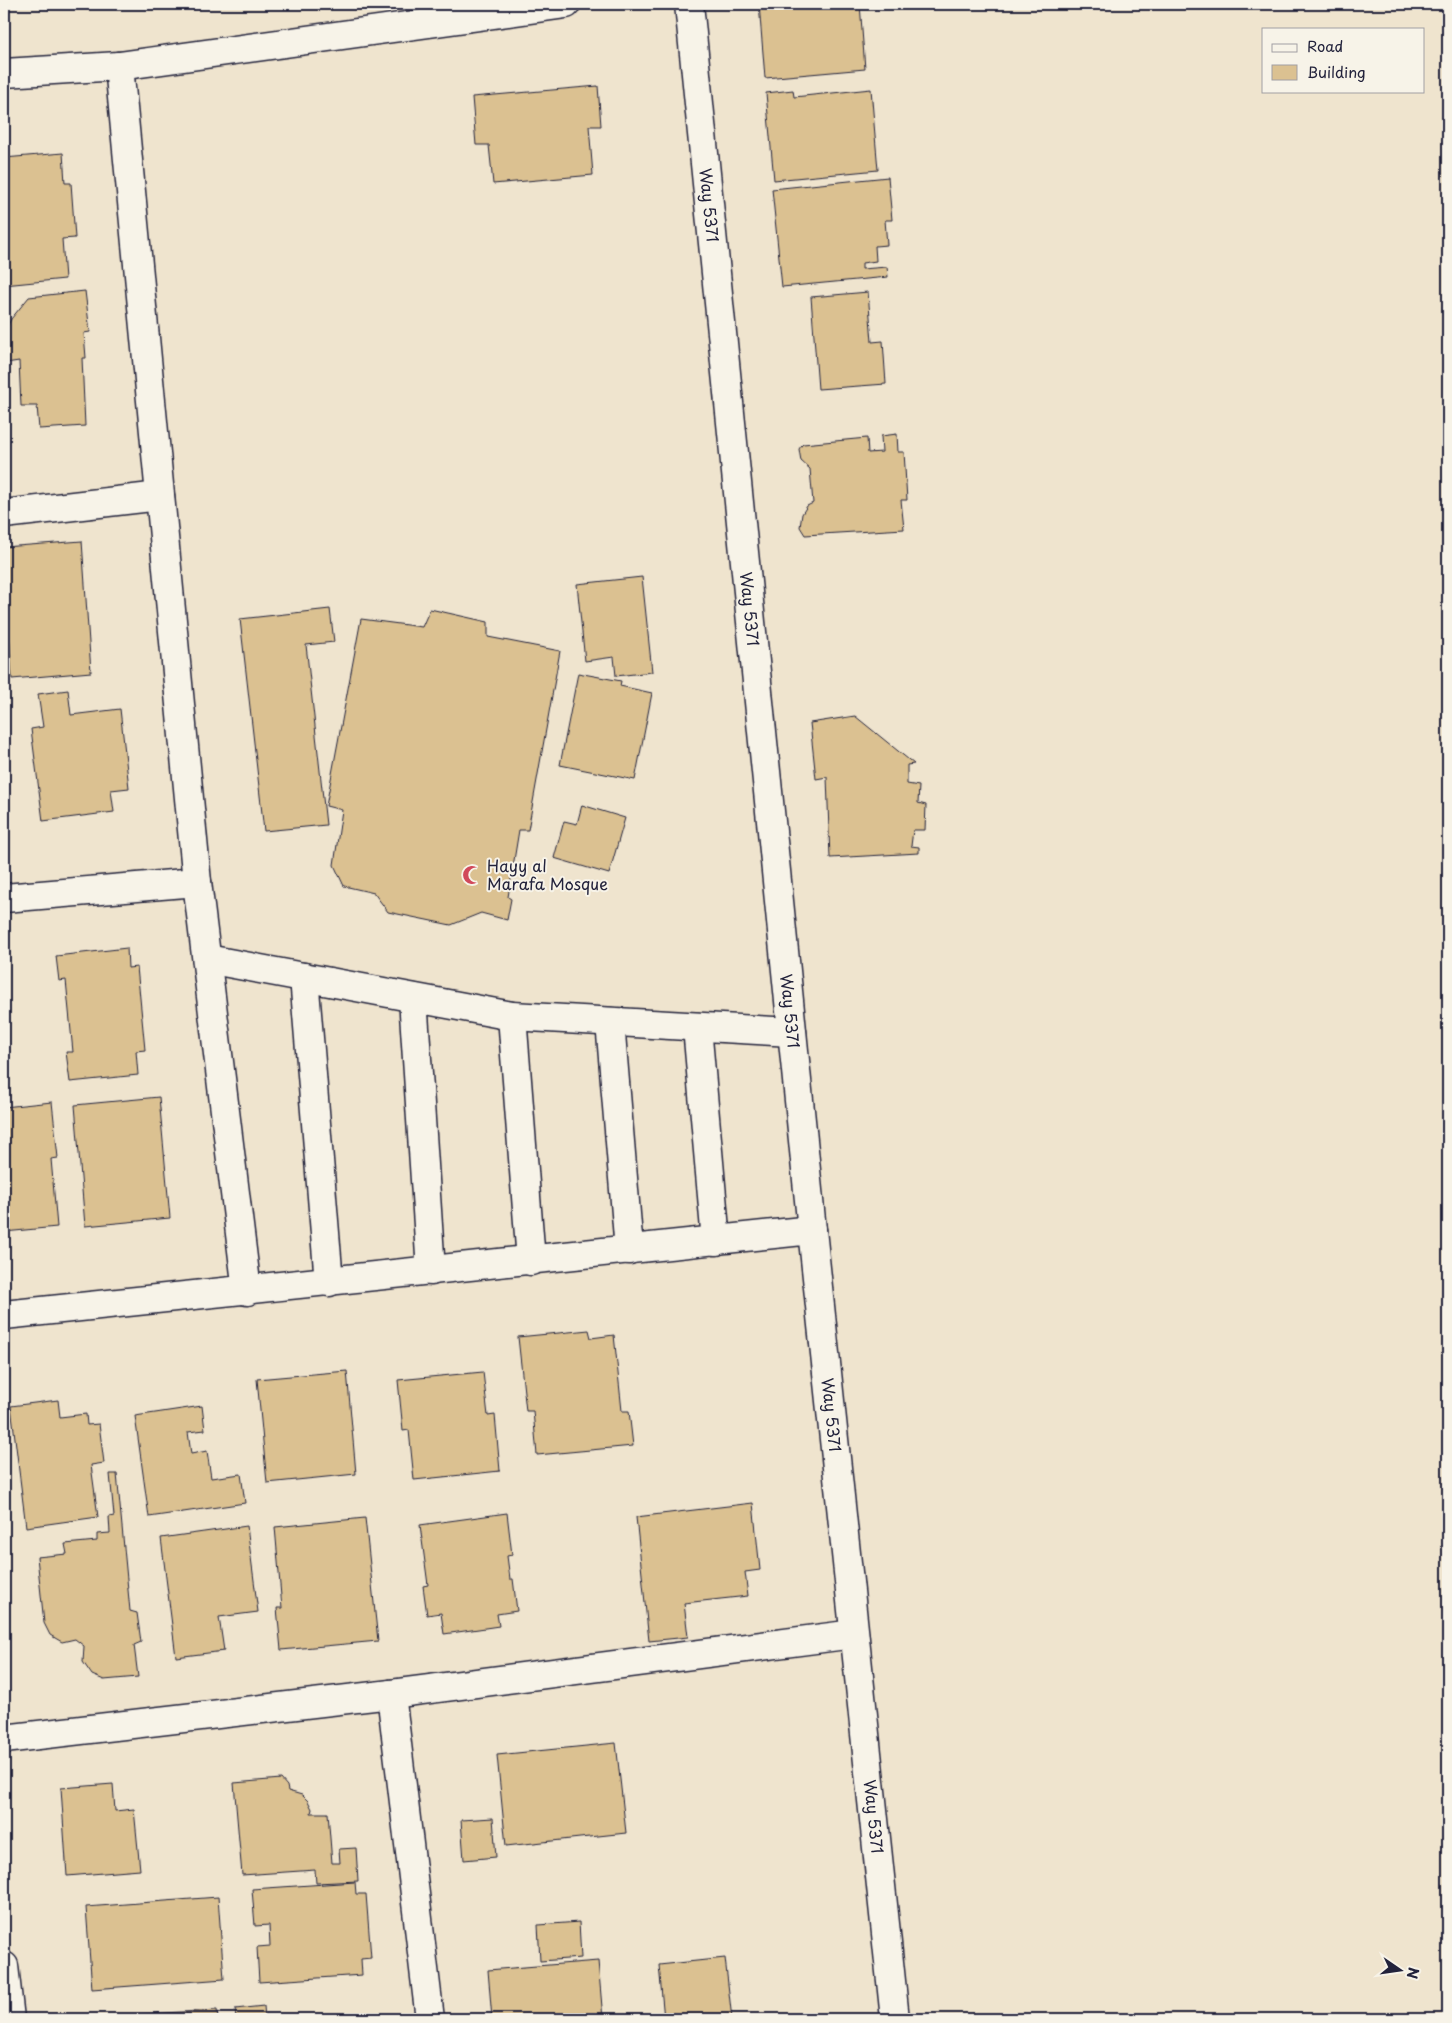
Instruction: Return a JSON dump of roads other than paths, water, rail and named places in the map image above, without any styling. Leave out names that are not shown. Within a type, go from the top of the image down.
[{"type":"street","points":[[4,73],[118,66],[566,4]]},
{"type":"street","name":"Way 5371","points":[[690,4],[812,1230],[895,2019]]},
{"type":"street","points":[[118,66],[197,882],[247,1291]]},
{"type":"street","points":[[4,514],[160,496]]},
{"type":"street","points":[[4,898],[197,882]]},
{"type":"street","points":[[207,959],[512,1016],[792,1032]]},
{"type":"street","points":[[304,977],[329,1282]]},
{"type":"street","points":[[413,998],[431,1271]]},
{"type":"street","points":[[512,1016],[531,1261]]},
{"type":"street","points":[[610,1022],[629,1250]]},
{"type":"street","points":[[697,1027],[716,1241]]},
{"type":"street","points":[[4,1315],[247,1291],[812,1230]]},
{"type":"street","points":[[4,1739],[391,1694],[854,1634]]},
{"type":"street","points":[[391,1694],[430,2019]]},
{"type":"street","points":[[4,1966],[10,2019]]},
{"type":"place","name":"Hayy al Marafa Mosque","points":[[472,875]]}]
